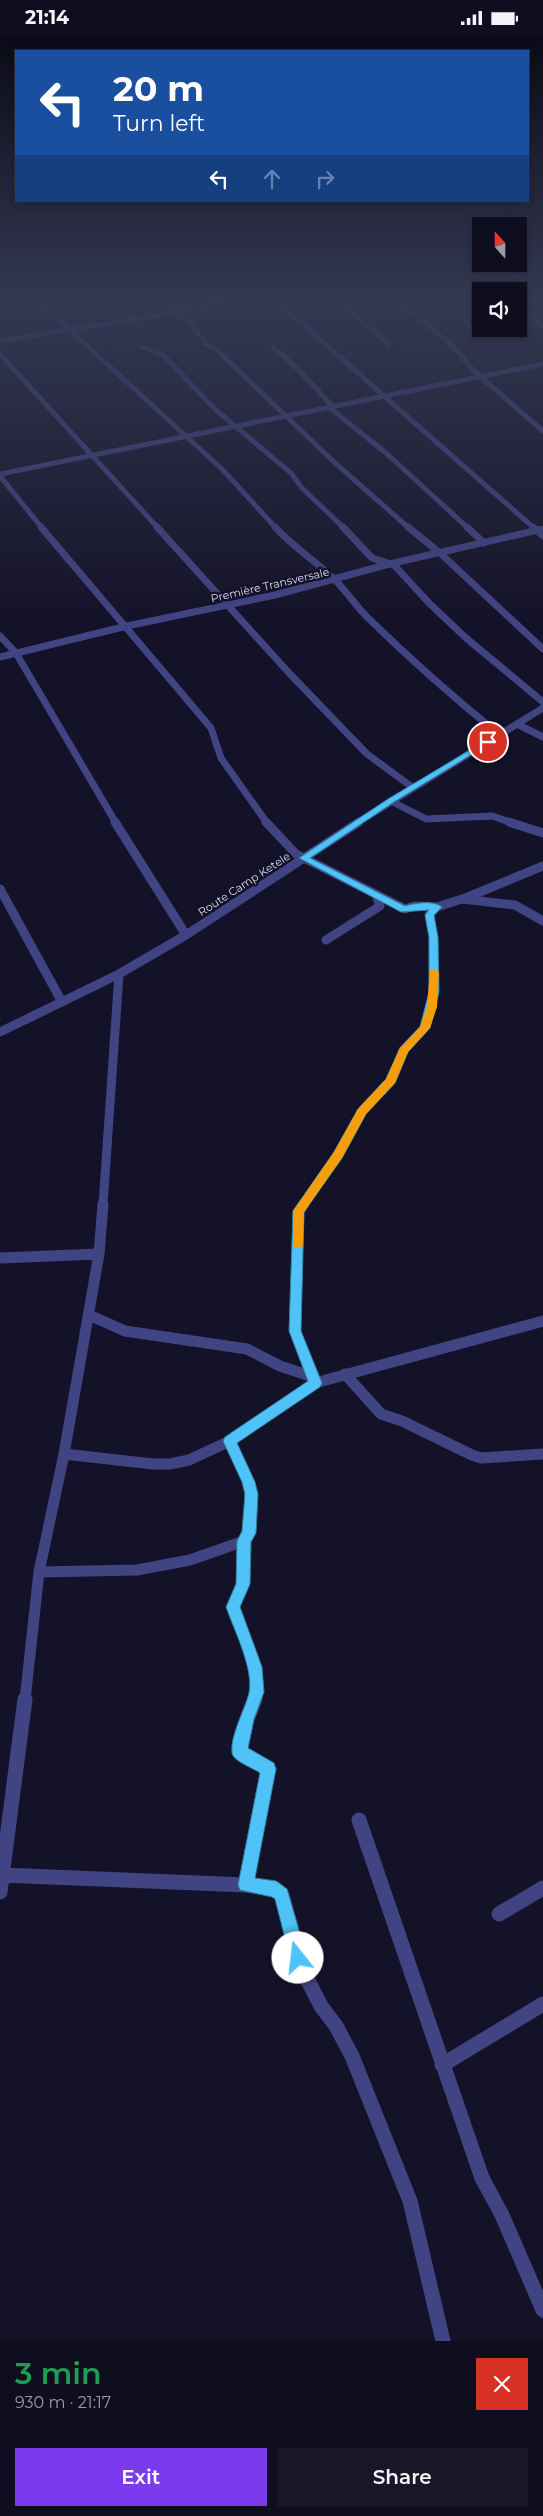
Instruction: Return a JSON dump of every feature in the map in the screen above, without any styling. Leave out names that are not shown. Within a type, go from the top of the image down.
[{"type":"street","points":[[49,408],[366,754],[412,787]]},
{"type":"street","points":[[155,408],[222,469],[287,540],[335,580],[384,633],[454,698],[500,735]]},
{"type":"street","points":[[214,408],[291,473],[302,489],[335,518],[372,558],[394,565],[429,603],[503,671],[543,702]]},
{"type":"street","points":[[277,408],[389,512],[440,553],[543,649]]},
{"type":"street","points":[[329,408],[0,475],[83,579],[127,626],[211,728],[220,758],[247,792],[271,829],[296,854],[405,909],[414,906],[437,907],[462,899],[543,866]]},
{"type":"street","points":[[333,408],[386,453],[484,543]]},
{"type":"street","points":[[398,408],[540,530],[543,537]]},
{"type":"street","points":[[517,408],[543,431]]},
{"type":"street","name":"Première Transversale","points":[[0,657],[127,626],[335,580],[389,564],[540,530]]},
{"type":"street","points":[[0,635],[16,653],[51,711],[90,783],[186,935]]},
{"type":"street","name":"Route Camp Ketele","points":[[0,1032],[119,974],[186,935],[412,787],[543,708]]},
{"type":"street","points":[[517,725],[543,737]]},
{"type":"street","points":[[391,801],[426,819],[492,816],[543,833]]},
{"type":"street","points":[[0,889],[62,1002]]},
{"type":"street","points":[[326,940],[380,906],[376,893]]},
{"type":"street","points":[[462,899],[514,905],[543,921]]},
{"type":"street","points":[[314,1380],[295,1331],[298,1211],[338,1155],[362,1111],[391,1081],[403,1050],[424,1028],[434,992],[433,937],[430,915],[437,907]]},
{"type":"street","points":[[0,1892],[3,1829],[36,1614],[39,1572],[64,1454],[99,1254],[119,974]]},
{"type":"street","points":[[0,1258],[99,1254]]},
{"type":"street","points":[[89,1315],[125,1331],[247,1349],[280,1366],[314,1380]]},
{"type":"street","points":[[64,1454],[153,1464],[170,1464],[189,1460],[230,1441],[314,1380],[345,1374],[543,1321]]},
{"type":"street","points":[[345,1374],[381,1414],[402,1421],[472,1455],[482,1458],[543,1454]]},
{"type":"street","points":[[230,1441],[249,1482],[252,1494],[249,1533],[244,1541],[243,1584],[233,1607],[254,1667],[257,1692],[247,1719],[240,1752],[268,1769],[246,1885]]},
{"type":"street","points":[[39,1572],[137,1570],[190,1560],[244,1541]]},
{"type":"street","points":[[359,1820],[482,2179],[502,2215],[543,2310]]},
{"type":"street","points":[[2,1875],[246,1885],[276,1889],[282,1895],[302,1971],[321,2006],[336,2025],[352,2056],[410,2201],[443,2341]]},
{"type":"street","points":[[499,1914],[543,1888]]},
{"type":"street","points":[[442,2065],[543,2004]]},
{"type":"slow traffic","points":[[297,1244],[298,1211],[338,1155],[362,1111],[391,1081],[403,1050],[424,1028],[432,1007],[434,972]]},
{"type":"route","points":[[298,1958],[282,1895],[276,1889],[246,1885],[268,1769],[240,1752],[247,1719],[257,1692],[254,1667],[233,1607],[243,1584],[244,1541],[249,1533],[252,1494],[249,1482],[230,1441],[315,1383],[297,1341],[295,1331],[298,1211],[338,1155],[362,1111],[391,1081],[403,1050],[424,1028],[432,1007],[434,992],[433,937],[430,915],[437,907],[414,906],[405,909],[304,858],[391,801],[488,742]]}]
